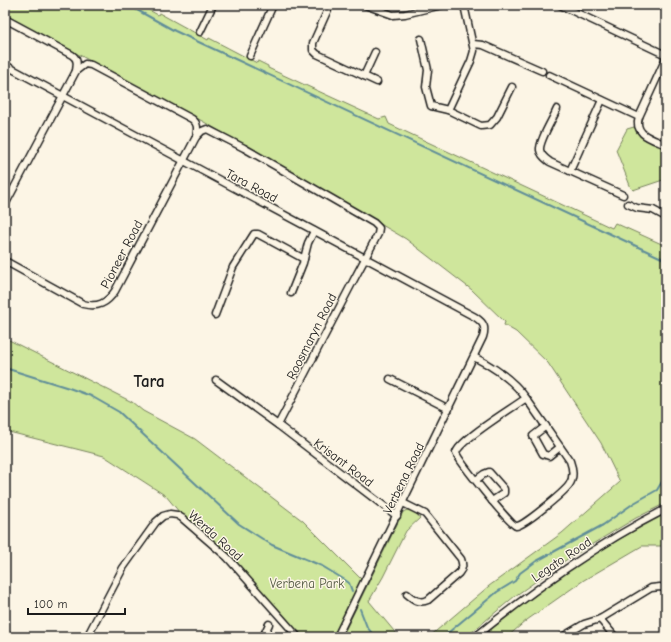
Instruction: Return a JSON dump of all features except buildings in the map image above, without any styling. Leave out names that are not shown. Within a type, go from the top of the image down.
[{"type":"street","points":[[200,32],[213,5]]},
{"type":"street","points":[[250,56],[273,5]]},
{"type":"street","points":[[330,5],[313,43],[313,50],[316,54],[377,82]]},
{"type":"street","points":[[365,5],[393,15],[405,14],[442,5]]},
{"type":"street","points":[[448,110],[473,55],[473,44],[464,5]]},
{"type":"street","points":[[560,5],[666,57],[639,117],[638,124],[641,132],[666,145]]},
{"type":"street","points":[[5,19],[72,55],[77,62],[76,71],[5,205]]},
{"type":"street","points":[[422,39],[428,70],[426,87],[430,104],[433,107],[448,110],[477,125],[485,127],[494,122],[512,87]]},
{"type":"street","points":[[473,44],[483,45],[542,71]]},
{"type":"street","points":[[364,76],[375,52]]},
{"type":"street","points":[[76,71],[85,64],[91,65],[192,119],[198,127],[196,137]]},
{"type":"street","name":"Tara Road","points":[[5,66],[475,317],[484,323],[485,328]]},
{"type":"street","points":[[549,75],[639,117]]},
{"type":"street","points":[[570,171],[602,100]]},
{"type":"street","points":[[557,109],[542,142],[541,152],[545,159],[623,195]]},
{"type":"street","name":"Roosmaryn Road","points":[[196,137],[202,131],[210,129],[374,223],[379,228],[378,234],[278,425]]},
{"type":"street","name":"Pioneer Road","points":[[5,261],[83,304],[91,306],[103,304],[109,300],[115,291],[196,137]]},
{"type":"street","points":[[628,204],[637,208],[653,210],[666,217]]},
{"type":"street","points":[[291,293],[304,259],[308,243],[314,231]]},
{"type":"street","points":[[215,315],[233,267],[254,234],[258,234],[304,259]]},
{"type":"street","name":"Verbena Road","points":[[338,637],[474,357],[483,337],[485,328]]},
{"type":"street","points":[[474,357],[504,375],[518,387],[526,398],[546,426],[570,461],[572,468],[572,477],[569,485],[544,508],[521,525],[516,526],[511,523],[492,501],[456,455],[458,449],[476,433],[526,398]]},
{"type":"street","points":[[390,379],[449,409]]},
{"type":"street","name":"Krisant Road","points":[[216,380],[278,425],[397,516]]},
{"type":"street","points":[[546,426],[533,436],[543,454],[549,456],[560,447]]},
{"type":"street","points":[[476,480],[489,472],[504,489],[504,493],[492,501]]},
{"type":"street","points":[[403,503],[425,514],[461,559],[462,563],[460,573],[428,600],[424,602],[416,601],[407,594]]},
{"type":"street","name":"Legato Road","points":[[475,637],[526,596],[583,556],[641,521],[666,509]]},
{"type":"street","name":"Werda Road","points":[[87,637],[127,560],[156,522],[163,516],[170,514],[182,518],[220,550],[298,637]]},
{"type":"street","points":[[562,637],[584,624],[600,619],[651,588],[660,587],[666,589]]},
{"type":"street","points":[[600,619],[615,637]]},
{"type":"street","points":[[263,637],[269,624]]},
{"type":"green space","points":[[5,5],[140,5],[158,15],[159,13],[208,40],[209,38],[257,63],[258,61],[268,66],[268,68],[379,119],[386,117],[389,124],[612,228],[615,223],[666,246],[666,503],[636,518],[569,558],[515,596],[466,637],[429,637],[489,586],[562,533],[620,482],[601,443],[548,363],[516,332],[504,325],[505,322],[472,290],[406,239],[204,122],[5,15]]},
{"type":"green space","points":[[634,127],[644,138],[666,149],[666,179],[633,190],[616,150],[627,129]]},
{"type":"green space","name":"Verbena Park","points":[[5,338],[132,402],[143,411],[195,439],[303,521],[363,581],[335,637],[300,637],[225,551],[180,513],[166,496],[104,456],[5,431]]},
{"type":"green space","points":[[413,510],[420,518],[406,531],[369,601],[399,637],[342,637],[403,512]]},
{"type":"green space","points":[[666,514],[666,546],[642,546],[584,580],[527,620],[507,637],[480,637],[523,602],[569,570],[641,527]]},
{"type":"waterway","points":[[128,5],[175,31],[666,260]]},
{"type":"waterway","points":[[5,368],[91,396],[119,412],[239,524],[272,545],[322,566],[349,583],[352,591]]},
{"type":"waterway","points":[[443,637],[497,592],[515,581],[520,573],[535,562],[603,525],[634,503],[657,490],[666,475]]},
{"type":"waterway","points":[[360,609],[367,627],[375,637]]},
{"type":"district","name":"Tara","points":[[149,381]]}]
